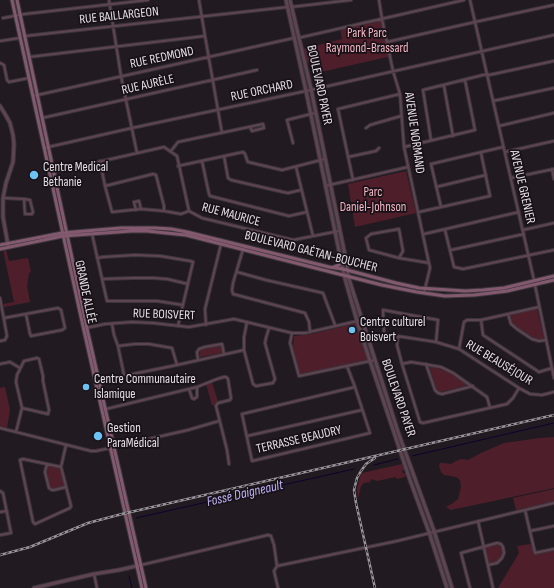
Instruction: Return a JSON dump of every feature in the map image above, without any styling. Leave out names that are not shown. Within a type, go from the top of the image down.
[{"type":"main road","name":"GRANDE ALLÉE","points":[[12,0],[63,235],[106,409],[146,588]]},
{"type":"main road","name":"GRANDE ALLÉE","points":[[17,0],[49,147],[110,448],[142,588]]},
{"type":"main road","name":"BOULEVARD GAÉTAN-BOUCHER","points":[[8,245],[67,234],[142,227],[170,229],[222,240],[382,285],[445,296],[474,295],[507,291],[554,276]]},
{"type":"main road","name":"BOULEVARD GAÉTAN-BOUCHER","points":[[92,232],[131,231],[162,232],[186,235],[243,250],[298,262],[343,269],[396,283],[426,288],[465,291],[483,290],[554,280]]},
{"type":"main road","points":[[0,245],[8,245]]},
{"type":"main road","points":[[0,249],[8,245]]},
{"type":"main road","points":[[332,267],[339,264],[341,261]]},
{"type":"street","points":[[109,0],[125,99],[136,153]]},
{"type":"street","points":[[1,18],[20,14],[148,0]]},
{"type":"street","points":[[200,0],[222,133]]},
{"type":"street","name":"BOULEVARD PAYER","points":[[286,0],[298,38],[311,90],[348,276],[397,427],[434,531],[452,588]]},
{"type":"street","name":"BOULEVARD PAYER","points":[[290,0],[289,7],[294,38],[350,298],[447,588]]},
{"type":"street","name":"RUE BAILLARGEON","points":[[25,36],[351,0]]},
{"type":"street","name":"AVENUE NORMAND","points":[[379,0],[393,71],[400,94],[404,147],[430,263],[424,293]]},
{"type":"street","points":[[298,38],[464,0]]},
{"type":"street","name":"AVENUE GRENIER","points":[[470,0],[535,282],[554,378]]},
{"type":"street","points":[[387,42],[554,5]]},
{"type":"street","name":"RUE ORCHARD","points":[[44,148],[554,35]]},
{"type":"street","points":[[30,57],[205,36]]},
{"type":"street","points":[[0,41],[20,38]]},
{"type":"street","name":"RUE REDMOND","points":[[33,96],[294,38]]},
{"type":"street","points":[[431,140],[423,90],[487,74],[489,75],[554,61]]},
{"type":"street","points":[[0,63],[4,65],[7,81],[9,82],[29,78]]},
{"type":"street","name":"RUE AURÈLE","points":[[42,118],[257,70]]},
{"type":"street","points":[[404,147],[475,130],[465,80]]},
{"type":"street","points":[[444,85],[453,136]]},
{"type":"street","points":[[493,101],[554,88]]},
{"type":"street","points":[[353,180],[338,109],[400,94]]},
{"type":"street","points":[[0,106],[10,124],[14,147],[13,162],[6,183],[1,218],[8,245]]},
{"type":"street","points":[[293,143],[287,120],[316,113]]},
{"type":"street","points":[[499,126],[554,114]]},
{"type":"street","points":[[366,128],[370,125],[401,116]]},
{"type":"street","points":[[171,151],[178,142],[264,124],[264,128],[252,131],[250,127]]},
{"type":"street","points":[[505,152],[554,141]]},
{"type":"street","points":[[54,172],[164,147],[177,156],[189,211]]},
{"type":"street","points":[[441,207],[431,164],[503,147]]},
{"type":"street","points":[[348,158],[376,151],[379,148]]},
{"type":"street","points":[[178,166],[243,152],[248,162],[282,170],[325,159]]},
{"type":"street","points":[[419,212],[490,196],[481,153]]},
{"type":"street","points":[[224,156],[228,178],[230,180],[288,193],[302,190]]},
{"type":"street","points":[[100,161],[105,186],[153,174],[156,175],[164,211]]},
{"type":"street","points":[[202,161],[210,196],[289,216],[307,212]]},
{"type":"street","points":[[296,166],[312,236]]},
{"type":"street","points":[[325,186],[408,167]]},
{"type":"street","points":[[511,178],[553,169],[554,179]]},
{"type":"street","points":[[436,187],[486,175]]},
{"type":"street","name":"RUE MAURICE","points":[[105,186],[112,212],[141,209],[182,214],[189,211],[202,218],[293,240],[339,231]]},
{"type":"street","points":[[3,198],[29,200],[31,201],[32,214],[27,215],[24,213],[24,200]]},
{"type":"street","name":"RUE MAURICE","points":[[136,210],[134,202],[139,201],[141,209]]},
{"type":"street","points":[[424,234],[519,212]]},
{"type":"street","points":[[523,230],[554,223]]},
{"type":"street","points":[[399,258],[403,251],[399,230],[371,234],[366,238],[369,250],[399,258],[430,263]]},
{"type":"street","points":[[446,230],[454,267],[463,269],[554,250]]},
{"type":"street","points":[[92,232],[107,301],[157,300],[183,305]]},
{"type":"street","points":[[451,250],[524,234]]},
{"type":"street","points":[[206,325],[205,309],[222,240]]},
{"type":"street","points":[[244,246],[232,290],[233,294],[305,313],[310,332]]},
{"type":"street","points":[[97,258],[135,255],[160,256],[193,262],[178,326]]},
{"type":"street","points":[[237,272],[323,293],[335,326]]},
{"type":"street","points":[[102,279],[152,278],[167,279],[188,284]]},
{"type":"street","points":[[350,298],[355,297]]},
{"type":"street","points":[[0,298],[7,337],[5,340],[0,341]]},
{"type":"street","points":[[459,349],[464,322],[467,320],[481,320],[539,306]]},
{"type":"street","points":[[4,318],[26,314],[59,308],[61,310],[64,328],[62,330],[31,336],[26,314]]},
{"type":"street","points":[[384,334],[383,310],[438,320],[436,342]]},
{"type":"street","points":[[508,314],[510,324],[532,339],[539,341],[546,340]]},
{"type":"street","name":"RUE BOISVERT","points":[[85,329],[132,322],[189,327],[234,319],[292,333],[305,333],[362,320]]},
{"type":"street","points":[[481,320],[483,335],[539,372],[552,368]]},
{"type":"street","points":[[247,322],[244,337],[244,350],[253,384],[256,386],[273,383],[275,379],[266,343],[269,328]]},
{"type":"street","points":[[112,324],[124,375],[244,350]]},
{"type":"street","points":[[292,333],[290,343],[299,376],[375,360]]},
{"type":"street","name":"RUE BEAUSÉJOUR","points":[[363,339],[384,334],[436,342],[459,349],[530,394],[542,395],[554,392]]},
{"type":"street","points":[[398,336],[397,345],[420,422],[423,423],[507,404],[519,388]]},
{"type":"street","points":[[118,346],[149,344],[172,348],[177,365]]},
{"type":"street","points":[[198,360],[197,352],[199,349],[205,347],[222,344],[224,354]]},
{"type":"street","points":[[16,432],[22,408],[16,382],[17,375],[24,361],[37,358],[39,359],[43,376],[42,381],[48,414],[22,408]]},
{"type":"street","points":[[0,364],[10,362],[20,368]]},
{"type":"street","points":[[402,364],[411,362],[426,364],[441,367],[454,373],[487,397],[490,408]]},
{"type":"street","points":[[426,364],[435,390],[438,393],[442,394],[473,386]]},
{"type":"street","points":[[247,436],[362,410],[347,366]]},
{"type":"street","points":[[106,409],[197,387],[226,377],[228,379],[231,398],[230,400],[218,403],[216,406],[229,464]]},
{"type":"street","points":[[189,389],[192,398],[194,399],[198,397],[197,387]]},
{"type":"street","name":"TERRASSE BEAUDRY","points":[[355,387],[242,414],[252,461],[370,433],[362,410]]},
{"type":"street","points":[[0,428],[94,451],[188,430],[219,421]]},
{"type":"street","points":[[393,428],[397,427]]},
{"type":"street","points":[[61,467],[23,459],[20,460],[34,524],[70,508],[71,506],[61,467],[66,445]]},
{"type":"street","points":[[47,464],[46,472],[49,488],[52,490],[66,488]]},
{"type":"street","points":[[0,491],[3,493],[11,533],[0,535]]},
{"type":"street","points":[[277,566],[397,541],[429,532],[554,503]]},
{"type":"street","points":[[525,510],[535,553],[554,549]]},
{"type":"street","points":[[0,512],[7,511]]},
{"type":"street","points":[[478,521],[493,588]]},
{"type":"street","points":[[530,532],[554,526]]},
{"type":"street","points":[[34,588],[137,566],[268,535],[271,536],[274,545],[277,566],[274,571],[278,588]]},
{"type":"street","points":[[470,588],[461,553],[497,543],[501,544],[503,546],[504,553],[502,558],[497,562],[488,565]]},
{"type":"street","points":[[94,574],[98,588]]},
{"type":"green space","name":"Park Parc Raymond-Brassard","points":[[382,18],[392,56],[321,72],[318,60],[306,63],[303,49],[342,39],[340,27]]},
{"type":"green space","name":"Parc Daniel-Johnson","points":[[406,171],[416,213],[355,227],[348,184]]},
{"type":"green space","points":[[3,250],[6,250],[9,261],[28,258],[31,272],[29,273],[27,286],[30,302],[4,307],[3,304],[14,302]]},
{"type":"green space","points":[[537,308],[543,339],[536,339],[513,325],[510,315]]},
{"type":"green space","points":[[357,323],[369,360],[302,375],[299,373],[293,349],[294,336],[312,334]]},
{"type":"green space","points":[[221,345],[222,353],[200,357],[199,350]]},
{"type":"green space","points":[[431,367],[450,373],[466,384],[466,386],[440,392],[437,390],[430,369]]},
{"type":"green space","points":[[212,382],[218,402],[215,406],[212,405],[206,384]]},
{"type":"green space","points":[[5,387],[10,410],[7,428],[0,427],[0,388]]},
{"type":"green space","points":[[554,437],[554,488],[451,510],[446,507],[458,499],[461,487],[460,480],[456,477],[444,475],[441,472],[439,466],[440,463],[451,464],[462,459],[468,460],[504,443]]},
{"type":"green space","points":[[402,464],[404,469],[402,471],[406,474],[405,477],[397,479],[396,477],[377,481],[371,479],[370,482],[364,483],[361,486],[358,499],[357,489],[362,473]]},
{"type":"green space","points":[[48,467],[60,468],[64,486],[53,489],[50,488],[47,472]]},
{"type":"green space","points":[[554,489],[554,502],[516,510],[513,498]]},
{"type":"green space","points":[[497,543],[501,544],[503,547],[504,553],[502,558],[497,563],[488,565],[483,547]]},
{"type":"green space","points":[[531,544],[535,554],[554,550],[554,588],[498,588],[519,553],[517,546]]},
{"type":"waterway","name":"Fossé Daigneault","points":[[412,456],[554,423]]},
{"type":"waterway","name":"Fossé Daigneault","points":[[374,465],[398,459]]},
{"type":"waterway","name":"Fossé Daigneault","points":[[136,518],[354,469]]},
{"type":"waterway","name":"Fossé Daigneault","points":[[129,576],[132,588]]},
{"type":"railway","points":[[0,555],[30,547],[88,523],[122,514],[554,415]]},
{"type":"railway","points":[[375,458],[366,464],[361,471],[357,478],[354,490],[375,588]]},
{"type":"place","name":"Centre Medical Bethanie","points":[[34,175]]},
{"type":"place","name":"Centre culturel Boisvert","points":[[352,330]]},
{"type":"place","name":"Centre Communautaire Islamique","points":[[86,387]]},
{"type":"place","name":"Gestion ParaMédical","points":[[98,436]]}]
